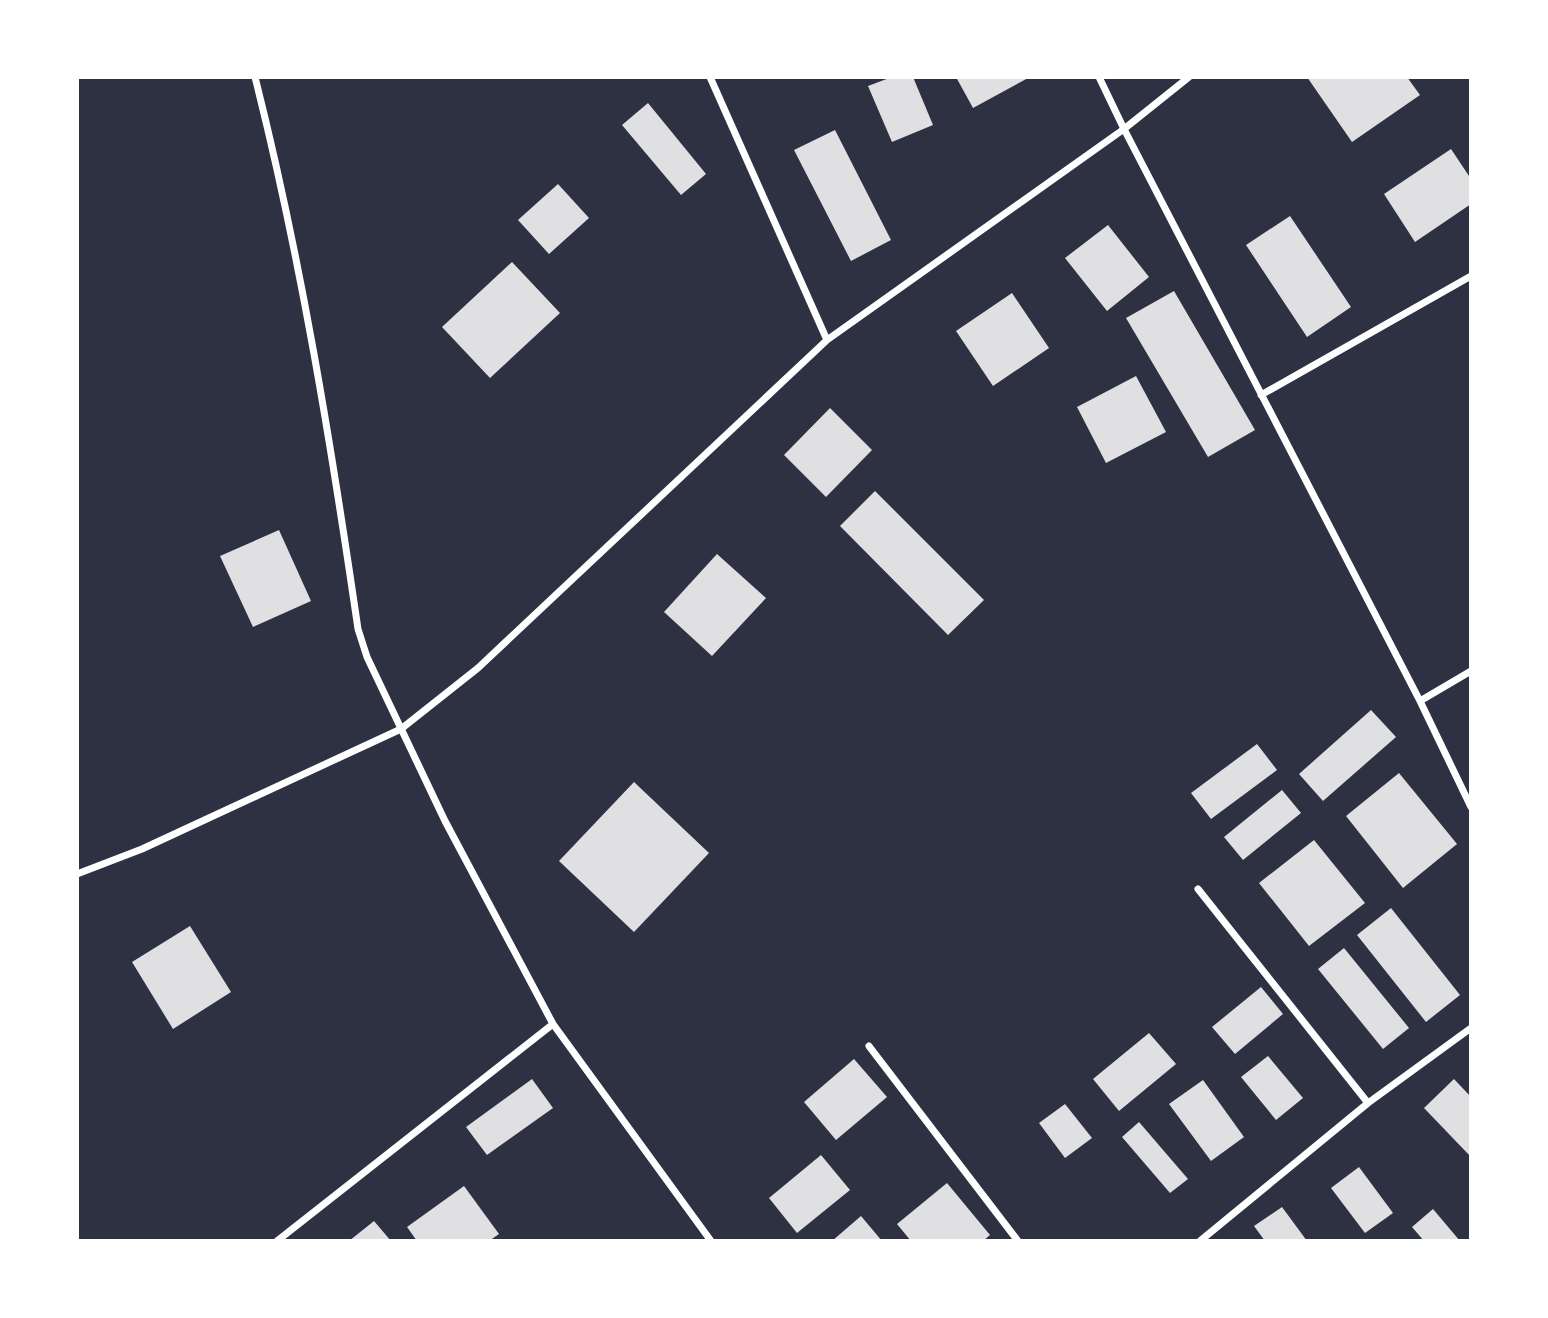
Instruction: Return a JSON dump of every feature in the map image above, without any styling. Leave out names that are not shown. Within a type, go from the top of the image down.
[{"type":"street","points":[[255,77],[317,363],[358,629],[376,681],[445,821],[553,1024],[706,1239]]},
{"type":"street","points":[[710,77],[827,341]]},
{"type":"street","points":[[1099,77],[1420,701],[1471,807]]},
{"type":"street","points":[[77,874],[142,849],[401,729],[478,668],[827,341],[1124,129],[1189,77]]},
{"type":"street","points":[[1261,395],[1471,276]]},
{"type":"street","points":[[1420,701],[1471,671]]},
{"type":"street","points":[[1198,889],[1368,1103]]},
{"type":"street","points":[[277,1241],[553,1024]]},
{"type":"street","points":[[1200,1241],[1368,1103],[1471,1028]]},
{"type":"street","points":[[869,1046],[1018,1241]]},
{"type":"building","points":[[892,77],[913,77],[933,125],[892,142],[868,86]]},
{"type":"building","points":[[956,77],[1030,77],[973,108]]},
{"type":"building","points":[[1307,77],[1407,77],[1420,95],[1352,142]]},
{"type":"building","points":[[648,103],[706,174],[681,195],[622,125]]},
{"type":"building","points":[[835,130],[891,240],[851,261],[794,150]]},
{"type":"building","points":[[1451,149],[1471,179],[1471,204],[1415,242],[1384,194]]},
{"type":"building","points":[[558,184],[589,218],[549,254],[518,220]]},
{"type":"building","points":[[1290,216],[1351,307],[1307,337],[1246,245]]},
{"type":"building","points":[[1108,225],[1149,277],[1107,311],[1065,258]]},
{"type":"building","points":[[512,262],[560,313],[490,378],[442,327]]},
{"type":"building","points":[[1174,291],[1255,430],[1208,457],[1126,318]]},
{"type":"building","points":[[1012,293],[1049,348],[993,386],[956,331]]},
{"type":"building","points":[[1136,376],[1166,432],[1106,463],[1077,407]]},
{"type":"building","points":[[830,408],[872,450],[826,497],[784,455]]},
{"type":"building","points":[[875,491],[984,600],[948,635],[840,526]]},
{"type":"building","points":[[279,530],[311,601],[253,627],[220,556]]},
{"type":"building","points":[[717,554],[766,598],[712,656],[664,612]]},
{"type":"building","points":[[1371,710],[1396,737],[1323,801],[1299,774]]},
{"type":"building","points":[[1257,744],[1277,770],[1211,819],[1191,793]]},
{"type":"building","points":[[1399,773],[1457,844],[1403,888],[1346,816]]},
{"type":"building","points":[[634,782],[709,853],[634,932],[559,861]]},
{"type":"building","points":[[1282,790],[1301,813],[1243,860],[1224,837]]},
{"type":"building","points":[[1314,840],[1365,903],[1309,946],[1259,883]]},
{"type":"building","points":[[1391,908],[1460,995],[1426,1022],[1357,935]]},
{"type":"building","points":[[190,926],[231,992],[173,1029],[132,962]]},
{"type":"building","points":[[1344,948],[1409,1028],[1383,1049],[1318,969]]},
{"type":"building","points":[[1261,987],[1283,1014],[1235,1054],[1212,1027]]},
{"type":"building","points":[[1149,1033],[1176,1064],[1119,1111],[1093,1079]]},
{"type":"building","points":[[1268,1056],[1303,1098],[1276,1120],[1241,1077]]},
{"type":"building","points":[[854,1059],[887,1097],[836,1140],[804,1102]]},
{"type":"building","points":[[532,1079],[553,1108],[487,1155],[466,1127]]},
{"type":"building","points":[[1454,1079],[1471,1097],[1471,1157],[1424,1108]]},
{"type":"building","points":[[1203,1080],[1244,1137],[1211,1161],[1169,1104]]},
{"type":"building","points":[[1065,1104],[1092,1138],[1065,1158],[1039,1123]]},
{"type":"building","points":[[1139,1122],[1188,1179],[1170,1193],[1122,1137]]},
{"type":"building","points":[[821,1155],[850,1190],[797,1233],[769,1198]]},
{"type":"building","points":[[1359,1167],[1393,1213],[1365,1233],[1331,1188]]},
{"type":"building","points":[[947,1183],[990,1235],[983,1241],[911,1241],[897,1224]]},
{"type":"building","points":[[464,1186],[499,1234],[489,1241],[417,1241],[407,1227]]},
{"type":"building","points":[[1282,1207],[1307,1241],[1265,1241],[1254,1226]]},
{"type":"building","points":[[1433,1209],[1460,1241],[1424,1241],[1412,1227]]},
{"type":"building","points":[[861,1216],[882,1241],[832,1241]]},
{"type":"building","points":[[374,1221],[391,1241],[349,1241]]}]
